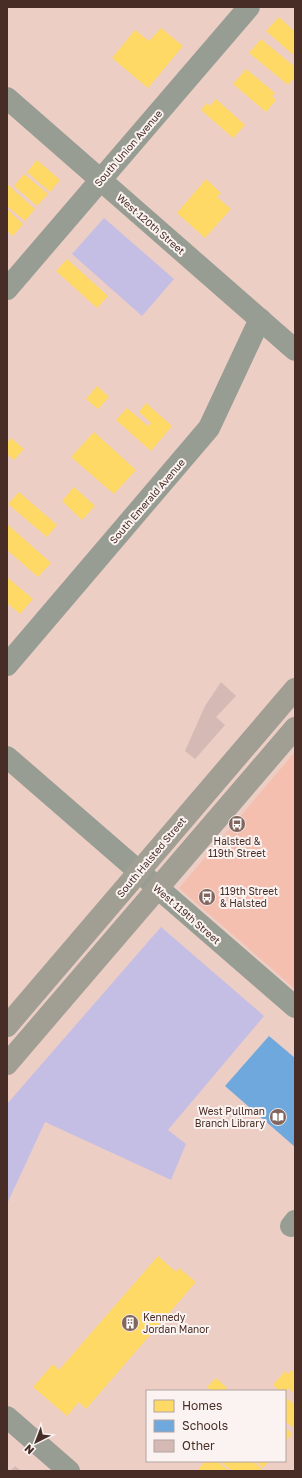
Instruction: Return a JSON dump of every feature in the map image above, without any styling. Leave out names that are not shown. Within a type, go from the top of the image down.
[{"type":"main road","name":"South Halsted Street","points":[[7,1026],[295,688]]},
{"type":"main road","points":[[7,1064],[295,728]]},
{"type":"street","name":"South Union Avenue","points":[[7,289],[249,7]]},
{"type":"street","name":"West 120th Street","points":[[7,98],[295,350]]},
{"type":"street","name":"South Emerald Avenue","points":[[7,665],[209,428],[260,319]]},
{"type":"street","name":"West 119th Street","points":[[7,757],[295,1008]]},
{"type":"street","points":[[7,1417],[69,1471]]},
{"type":"shaded area","points":[[104,218],[174,279],[142,316],[72,254]]},
{"type":"shaded area","points":[[295,752],[295,989],[179,888]]},
{"type":"shaded area","points":[[161,927],[264,1016],[168,1130],[186,1144],[171,1180],[45,1122],[7,1204],[7,1104]]},
{"type":"building: Homes","points":[[279,17],[295,32],[295,51],[292,54],[266,31]]},
{"type":"building: Homes","points":[[161,28],[183,46],[148,88],[112,58],[135,30],[149,41]]},
{"type":"building: Homes","points":[[261,39],[295,67],[295,77],[288,85],[249,53]]},
{"type":"building: Homes","points":[[246,69],[275,93],[272,96],[276,100],[266,112],[233,84]]},
{"type":"building: Homes","points":[[216,99],[245,125],[233,138],[201,110],[207,103],[210,106]]},
{"type":"building: Homes","points":[[37,160],[60,180],[50,192],[27,172]]},
{"type":"building: Homes","points":[[24,174],[48,194],[37,206],[14,186]]},
{"type":"building: Homes","points":[[206,179],[221,193],[217,197],[231,209],[205,238],[177,213]]},
{"type":"building: Homes","points":[[7,184],[35,209],[25,221],[7,206]]},
{"type":"building: Homes","points":[[7,209],[23,224],[13,236],[7,231]]},
{"type":"building: Homes","points":[[67,259],[108,296],[97,308],[56,271]]},
{"type":"building: Homes","points":[[97,386],[109,397],[98,409],[86,399]]},
{"type":"building: Homes","points":[[146,403],[172,426],[151,451],[116,420],[127,408],[148,426],[151,423],[139,412]]},
{"type":"building: Homes","points":[[94,432],[136,470],[114,494],[71,457]]},
{"type":"building: Homes","points":[[11,438],[24,449],[14,460],[7,454],[7,443]]},
{"type":"building: Homes","points":[[74,487],[95,506],[82,520],[62,501]]},
{"type":"building: Homes","points":[[19,492],[57,525],[47,537],[8,504]]},
{"type":"building: Homes","points":[[7,524],[51,563],[38,577],[7,550]]},
{"type":"building: Homes","points":[[7,577],[33,599],[20,614],[7,603]]},
{"type":"building: Homes","name":"Kennedy Jordan Manor","points":[[158,1256],[176,1272],[179,1268],[196,1282],[86,1409],[79,1402],[67,1416],[33,1387],[53,1364],[59,1370]]},
{"type":"building: Homes","points":[[291,1370],[295,1373],[295,1394],[288,1388],[286,1391],[279,1390],[273,1385],[285,1371],[288,1374]]},
{"type":"building: Homes","points":[[216,1378],[227,1388],[226,1390],[210,1390],[207,1387]]},
{"type":"building: Homes","points":[[286,1398],[295,1405],[295,1428],[286,1423]]},
{"type":"building: Homes","points":[[286,1428],[292,1434],[286,1441]]},
{"type":"building: Homes","points":[[204,1462],[218,1462],[229,1471],[197,1471]]},
{"type":"building: Homes","points":[[221,1462],[253,1462],[262,1469],[260,1471],[232,1471]]},
{"type":"building: Homes","points":[[256,1462],[268,1462],[263,1468]]},
{"type":"building: Schools","name":"West Pullman Branch Library","points":[[269,1036],[295,1058],[295,1147],[225,1086]]},
{"type":"building: Other","points":[[221,682],[236,696],[216,717],[225,725],[195,759],[185,751],[205,706]]},
{"type":"building: Other","points":[[15,1466],[21,1471],[10,1471]]},
{"type":"place","name":"Halsted & 119th Street","points":[[237,824]]},
{"type":"place","name":"119th Street & Halsted","points":[[207,897]]},
{"type":"place","name":"West Pullman Branch Library","points":[[278,1117]]},
{"type":"place","name":"Kennedy Jordan Manor","points":[[130,1323]]}]
